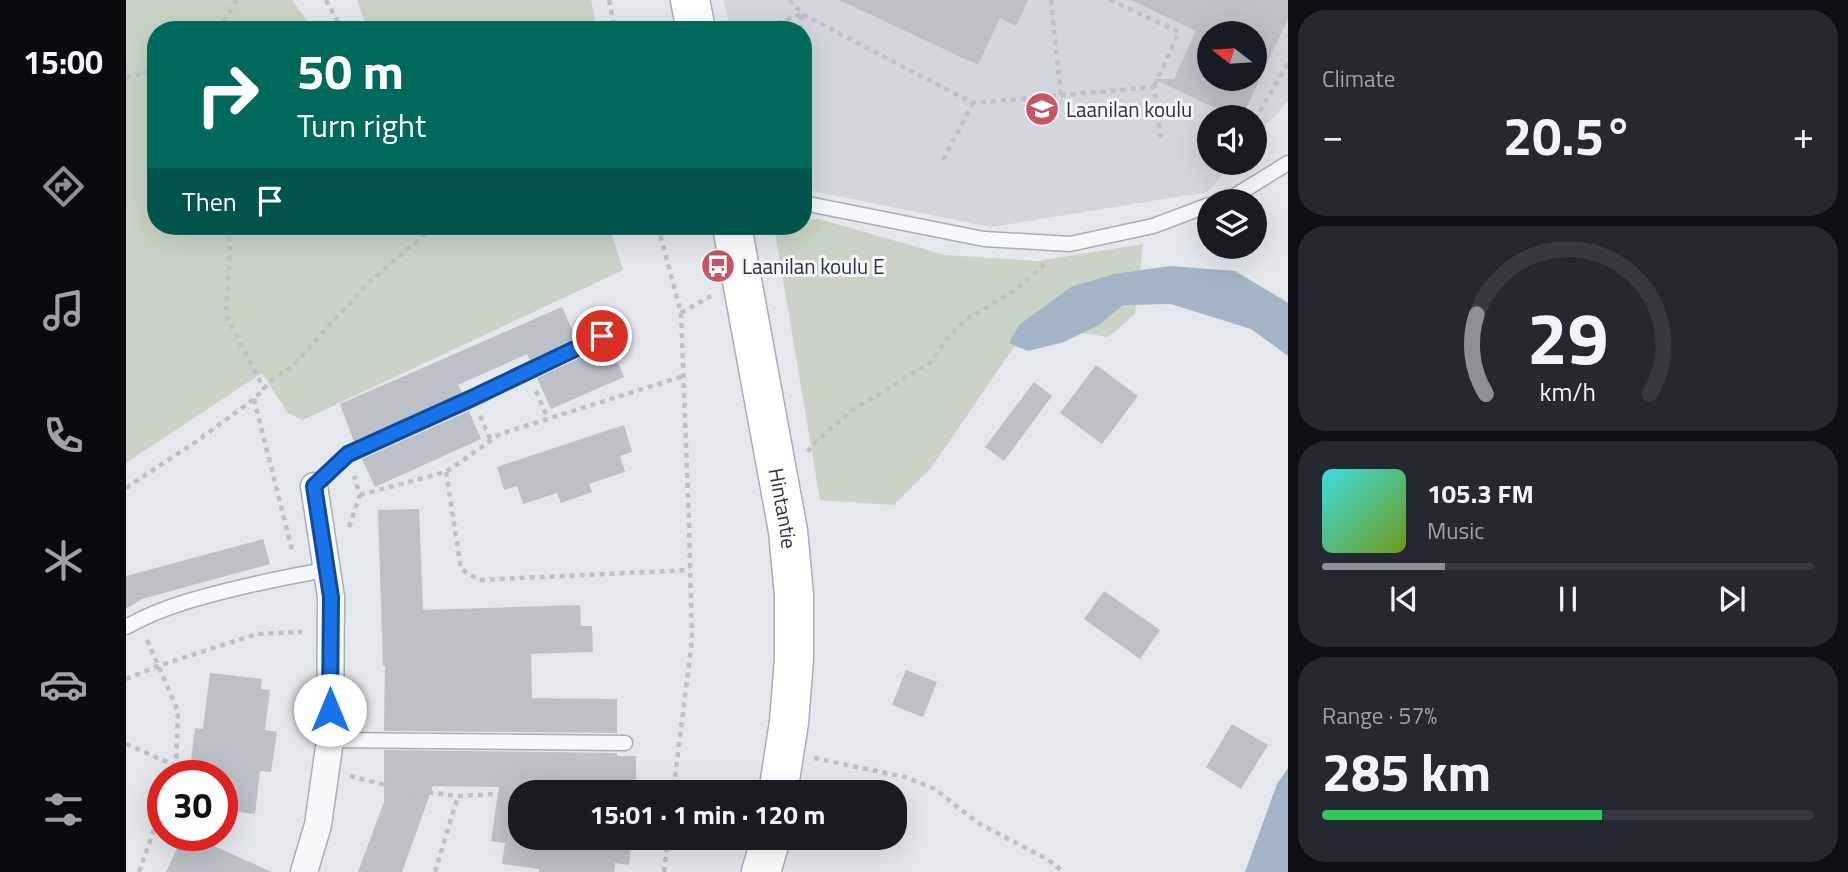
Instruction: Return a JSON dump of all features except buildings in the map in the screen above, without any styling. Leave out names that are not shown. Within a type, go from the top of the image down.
[{"type":"street","points":[[690,0],[694,21]]},
{"type":"street","name":"Hintantie","points":[[734,235],[788,531],[794,595],[793,672],[780,780]]},
{"type":"street","points":[[304,872],[318,825],[330,740],[331,597],[314,486]]},
{"type":"street","points":[[761,872],[767,850]]},
{"type":"lane","points":[[1246,189],[1288,163]]},
{"type":"lane","points":[[812,205],[984,239],[1070,244],[1153,226],[1197,210]]},
{"type":"lane","points":[[314,486],[348,454],[602,336]]},
{"type":"lane","points":[[132,623],[149,614],[204,596],[327,570]]},
{"type":"lane","points":[[330,740],[625,743]]},
{"type":"path","points":[[224,21],[236,0]]},
{"type":"path","points":[[326,0],[337,21]]},
{"type":"path","points":[[609,0],[613,21]]},
{"type":"path","points":[[789,0],[802,14],[973,103],[1154,87]]},
{"type":"path","points":[[1051,0],[1061,96]]},
{"type":"path","points":[[1110,0],[1179,32],[1154,87],[1161,140]]},
{"type":"path","points":[[783,21],[802,14]]},
{"type":"path","points":[[801,21],[802,14]]},
{"type":"path","points":[[1264,105],[1288,63]]},
{"type":"path","points":[[126,78],[147,72]]},
{"type":"path","points":[[943,160],[973,103]]},
{"type":"path","points":[[229,235],[226,316],[264,389]]},
{"type":"path","points":[[126,488],[197,441],[254,399],[273,379],[291,368],[365,286],[424,235]]},
{"type":"path","points":[[660,235],[681,313],[692,640],[675,780]]},
{"type":"path","points":[[807,456],[811,446],[851,411],[930,363],[948,337],[968,318],[1014,291],[1070,244]]},
{"type":"path","points":[[528,372],[548,419]]},
{"type":"path","points":[[360,495],[446,472],[500,435],[684,376]]},
{"type":"path","points":[[126,679],[257,634],[302,632],[302,586],[254,399]]},
{"type":"path","points":[[446,472],[461,569],[479,579],[690,570]]},
{"type":"path","points":[[132,623],[159,666],[178,711],[176,760]]},
{"type":"path","points":[[126,744],[162,760]]},
{"type":"path","points":[[803,756],[905,776],[936,789],[978,823],[1047,859],[1064,872]]},
{"type":"path","points":[[350,776],[400,789],[458,796],[508,793]]},
{"type":"path","points":[[435,872],[458,796]]},
{"type":"path","points":[[139,872],[147,849]]},
{"type":"path","points":[[664,872],[667,850]]},
{"type":"shaded area","name":"Laanilan koulu","points":[[724,0],[1288,0],[1288,101],[1267,125],[1267,105],[1197,105],[1197,175],[1222,175],[1210,189],[1197,189],[1197,194],[991,227],[812,191],[812,21],[728,21]]},
{"type":"green space","points":[[126,0],[292,0],[307,21],[147,21],[147,235],[612,235],[623,270],[303,420],[288,413],[262,373],[126,463]]},
{"type":"green space","points":[[357,0],[591,0],[595,21],[365,21]]},
{"type":"green space","points":[[812,219],[819,219],[945,255],[1038,261],[1143,244],[1135,314],[1108,337],[1029,325],[931,468],[894,505],[820,500],[776,235],[812,235]]},
{"type":"water","points":[[1170,266],[1235,271],[1288,303],[1288,356],[1251,329],[1171,304],[1123,305],[1099,325],[1064,342],[1028,351],[1009,343],[1019,325],[1071,287],[1114,274]]},
{"type":"water","points":[[1288,768],[1288,872],[1245,872],[1277,784]]},
{"type":"place","name":"Laanilan koulu","points":[[1042,109]]},
{"type":"place","name":"Laanilan koulu E","points":[[718,266]]},
{"type":"route","points":[[330,710],[331,597],[314,486],[348,454],[602,336]]}]
